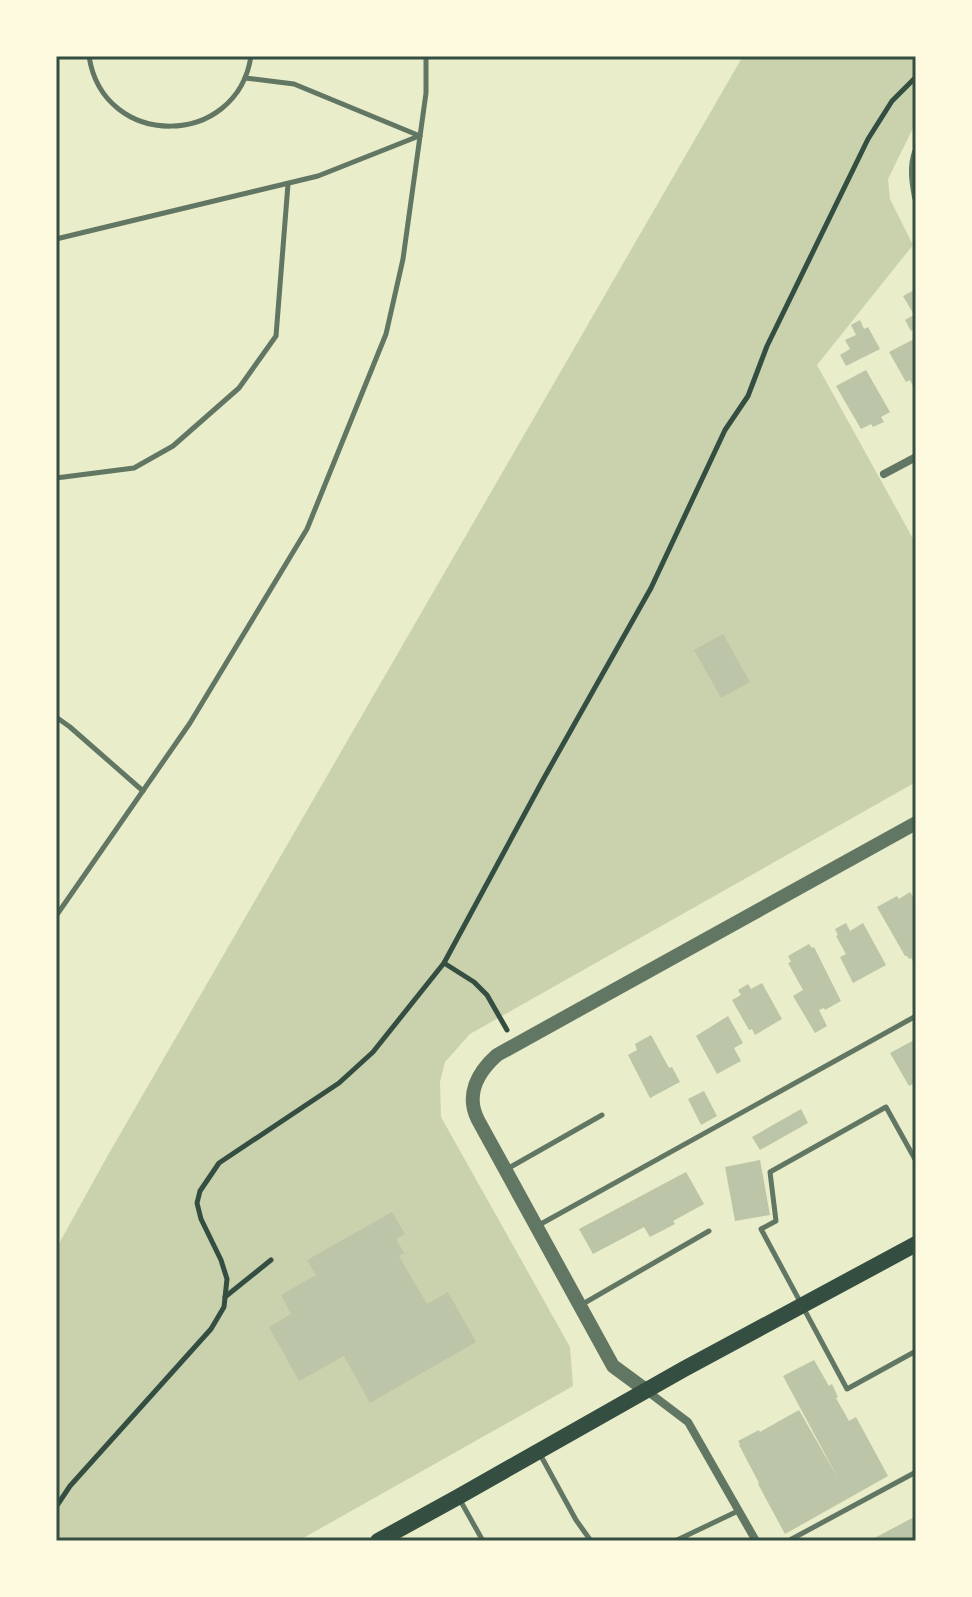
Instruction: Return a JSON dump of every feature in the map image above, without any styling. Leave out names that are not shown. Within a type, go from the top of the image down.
[{"type":"main road","points":[[378,1541],[916,1244]]},
{"type":"street","points":[[916,152],[912,177],[916,197]]},
{"type":"street","points":[[884,474],[916,457]]},
{"type":"street","points":[[756,1541],[688,1422],[613,1366],[474,1112],[473,1094],[480,1072],[497,1055],[916,823]]},
{"type":"lane","points":[[89,56],[97,84],[107,99],[121,111],[155,126],[173,127],[208,118],[223,107],[236,94],[245,78],[251,56]]},
{"type":"lane","points":[[56,916],[190,723],[307,529],[386,334],[403,259],[426,93],[426,56]]},
{"type":"lane","points":[[245,78],[294,84],[420,136]]},
{"type":"lane","points":[[56,239],[318,176],[420,136]]},
{"type":"lane","points":[[56,478],[134,468],[173,446],[239,388],[276,336],[288,184]]},
{"type":"lane","points":[[56,717],[143,791]]},
{"type":"lane","points":[[537,1226],[916,1016]]},
{"type":"lane","points":[[916,1161],[886,1107],[770,1172],[776,1221],[761,1229],[847,1389],[916,1351]]},
{"type":"lane","points":[[506,1170],[602,1115]]},
{"type":"lane","points":[[580,1306],[709,1231]]},
{"type":"lane","points":[[538,1452],[591,1541]]},
{"type":"lane","points":[[788,1541],[916,1472]]},
{"type":"lane","points":[[458,1497],[483,1541]]},
{"type":"lane","points":[[675,1541],[738,1511]]},
{"type":"path","points":[[56,1507],[70,1486],[211,1329],[224,1307],[227,1279],[197,1203],[200,1191],[219,1163],[351,1073],[373,1052],[444,963],[651,588],[725,430],[748,396],[767,346],[868,139],[892,101],[916,77]]},
{"type":"path","points":[[444,963],[474,982],[487,995],[516,1045]]},
{"type":"path","points":[[225,1297],[271,1260]]},
{"type":"green space","points":[[743,56],[916,56],[916,122],[888,179],[890,199],[913,245],[817,365],[916,544],[916,782],[470,1034],[445,1062],[440,1082],[441,1117],[570,1347],[573,1386],[298,1541],[56,1541],[56,1249]]},
{"type":"building","points":[[916,289],[916,328],[911,331],[905,320],[914,315],[903,296]]},
{"type":"building","points":[[860,320],[864,329],[868,327],[880,349],[846,366],[840,355],[850,349],[845,340],[856,335],[851,325]]},
{"type":"building","points":[[916,338],[916,392],[910,380],[906,382],[889,352]]},
{"type":"building","points":[[866,370],[890,412],[881,417],[884,422],[861,429],[836,386]]},
{"type":"building","points":[[723,634],[750,682],[721,698],[694,650]]},
{"type":"building","points":[[910,892],[916,902],[916,967],[911,958],[905,956],[877,907]]},
{"type":"building","points":[[846,923],[850,931],[863,923],[886,965],[853,983],[840,957],[846,954],[835,929]]},
{"type":"building","points":[[809,944],[814,947],[841,1001],[819,1010],[827,1026],[815,1033],[793,996],[803,990],[788,963],[791,962],[788,956]]},
{"type":"building","points":[[762,983],[782,1019],[755,1035],[732,1000],[741,995],[738,990],[748,984],[751,989]]},
{"type":"building","points":[[728,1016],[743,1043],[734,1048],[741,1061],[717,1074],[696,1036]]},
{"type":"building","points":[[651,1035],[680,1082],[650,1098],[628,1055],[637,1050],[635,1044]]},
{"type":"building","points":[[916,1039],[916,1082],[909,1086],[890,1053]]},
{"type":"building","points":[[704,1091],[717,1116],[701,1125],[688,1099]]},
{"type":"building","points":[[801,1109],[808,1123],[760,1150],[752,1137]]},
{"type":"building","points":[[760,1160],[770,1215],[735,1221],[725,1167]]},
{"type":"building","points":[[686,1172],[704,1204],[650,1237],[644,1227],[593,1254],[579,1229]]},
{"type":"building","points":[[392,1212],[405,1234],[396,1239],[404,1253],[399,1256],[427,1304],[448,1292],[476,1342],[370,1403],[344,1356],[299,1381],[269,1327],[291,1314],[281,1295],[316,1275],[307,1260]]},
{"type":"building","points":[[814,1360],[829,1386],[832,1384],[849,1421],[856,1417],[888,1476],[785,1534],[738,1441],[799,1410],[839,1480],[783,1376]]},
{"type":"building","points":[[916,1516],[916,1541],[869,1541]]}]
